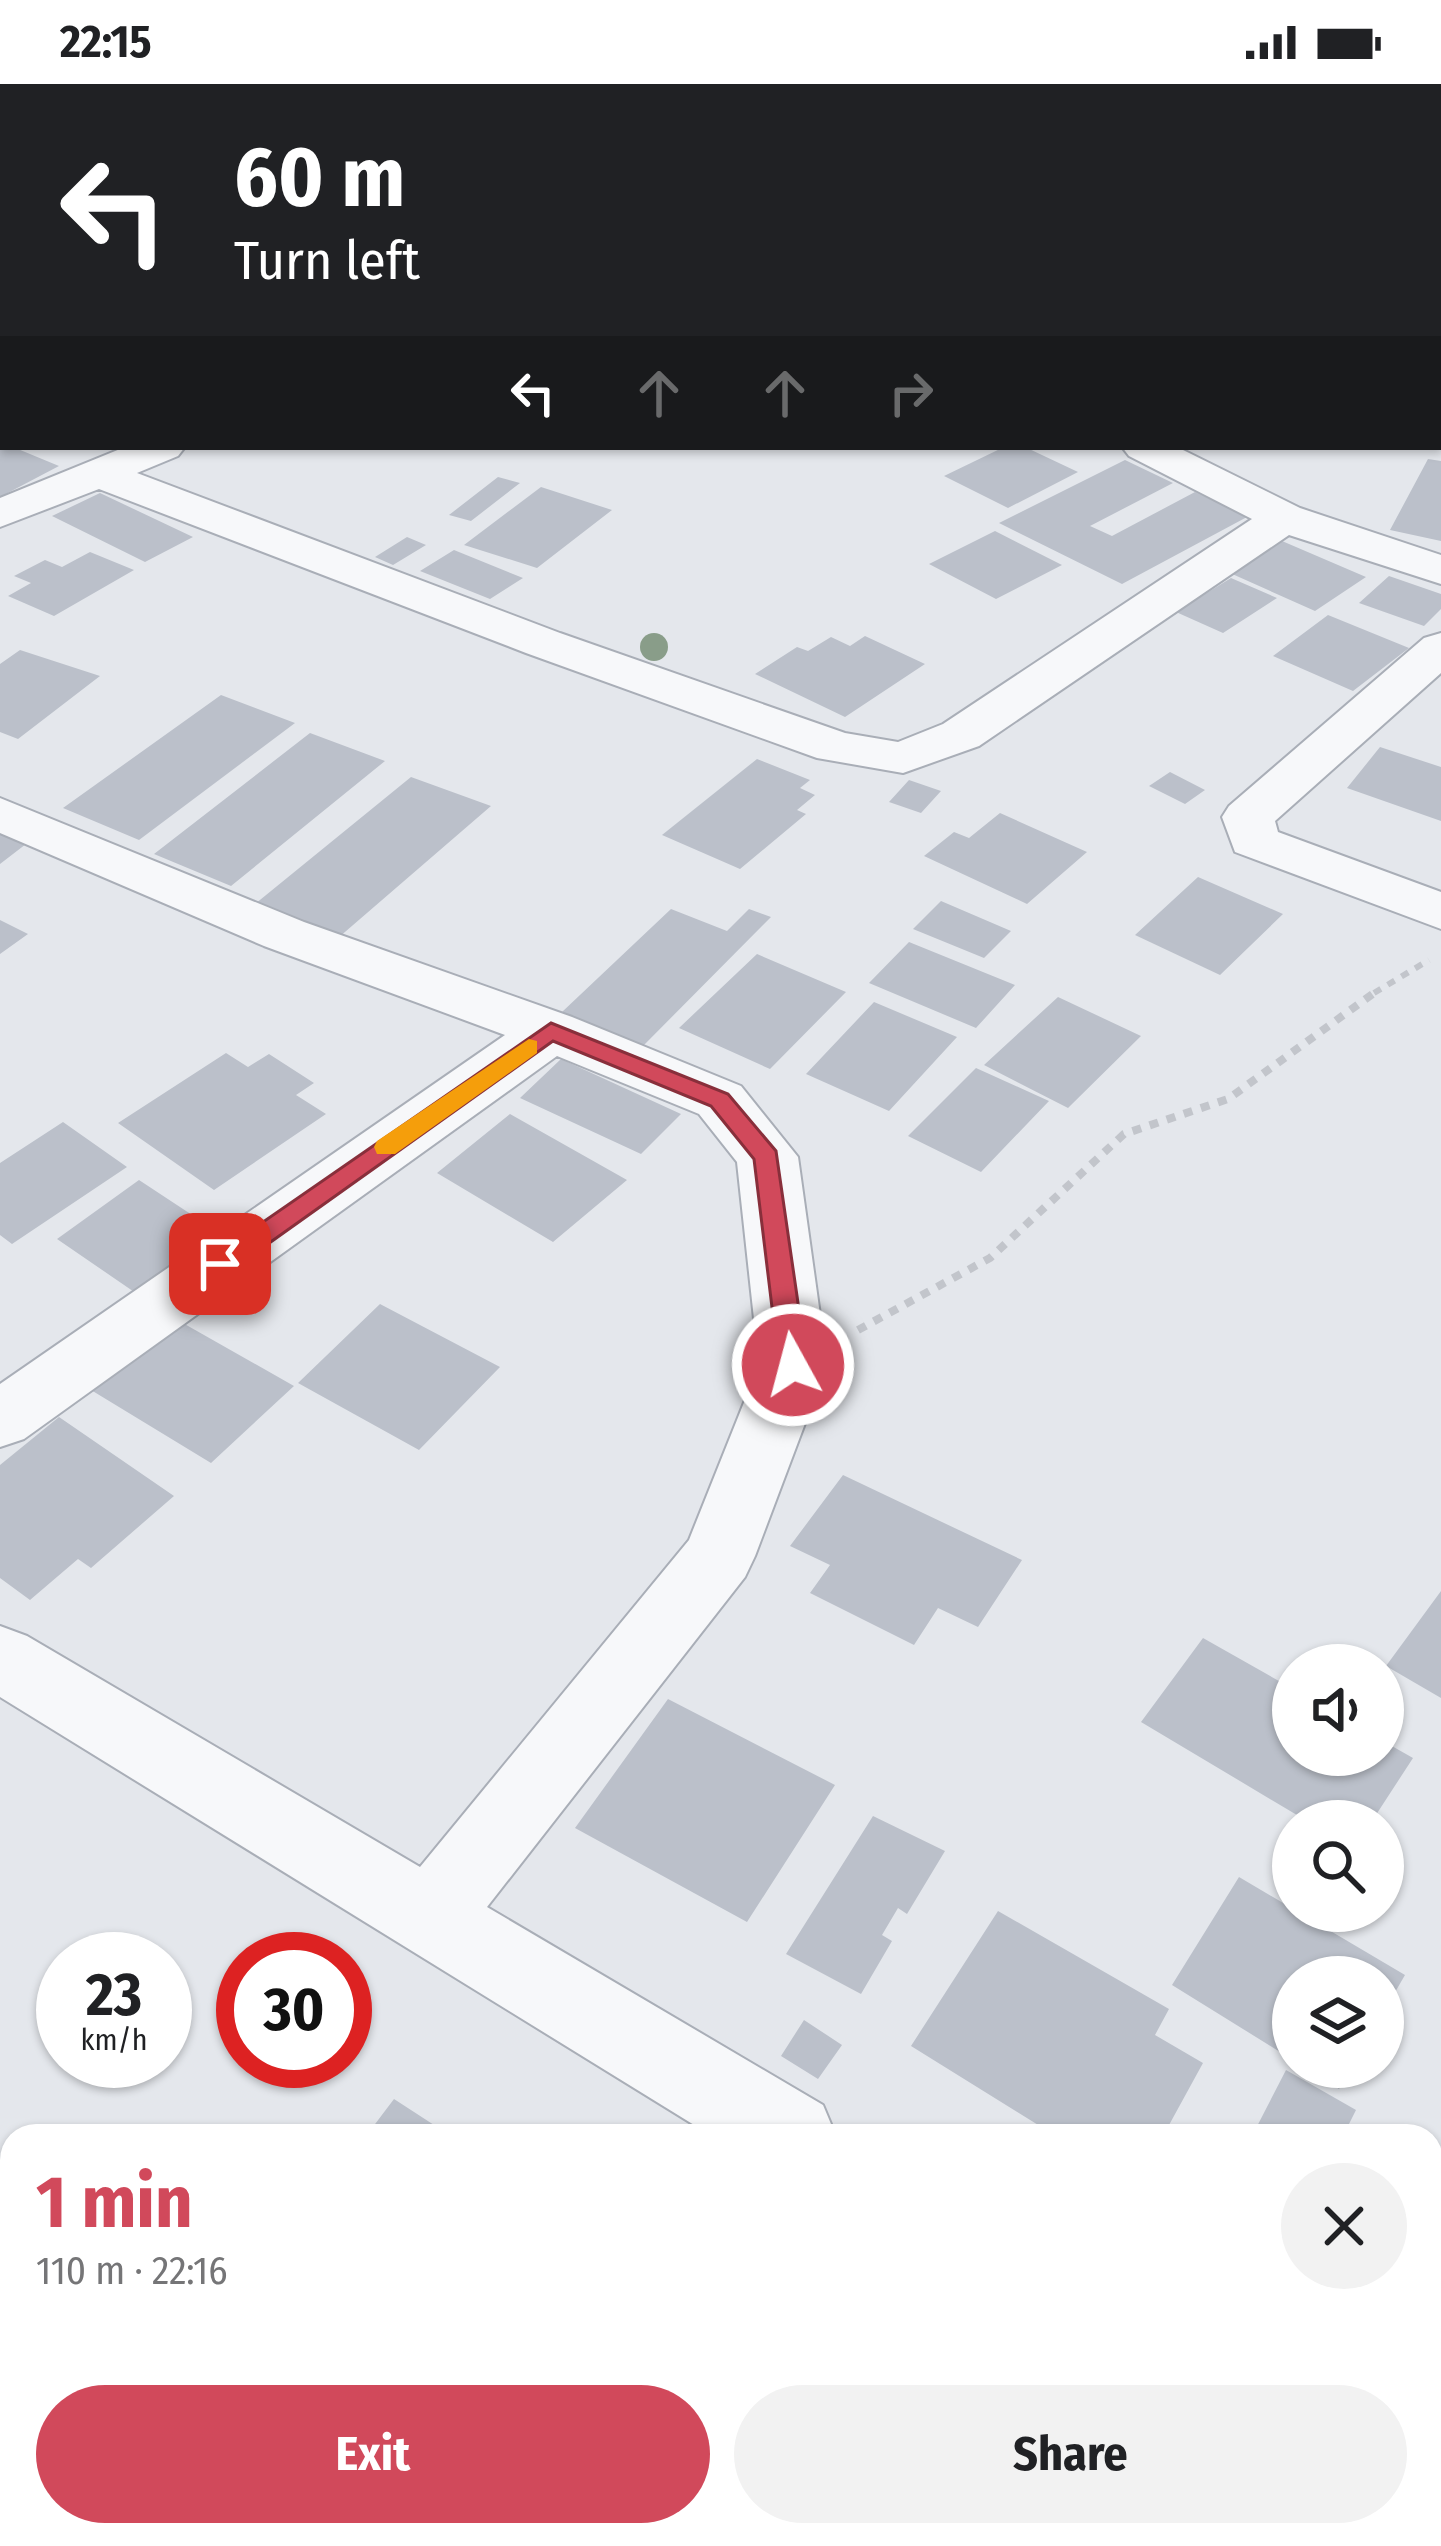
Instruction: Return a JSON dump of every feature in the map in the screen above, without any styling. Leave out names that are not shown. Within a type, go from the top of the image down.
[{"type":"street","points":[[0,514],[156,450]]},
{"type":"street","points":[[1150,450],[1284,518],[1441,570]]},
{"type":"street","points":[[99,474],[543,643],[835,747],[903,758],[961,735],[1284,518]]},
{"type":"street","points":[[1441,648],[1248,817],[1254,841],[1441,912]]},
{"type":"street","points":[[0,814],[284,934],[551,1031],[719,1100],[767,1157],[793,1365],[719,1556],[428,1918]]},
{"type":"street","points":[[0,1420],[551,1031]]},
{"type":"street","points":[[0,1658],[771,2124]]},
{"type":"path","points":[[793,1365],[989,1258],[1124,1134],[1228,1099],[1399,976],[1441,954]]},
{"type":"building","points":[[0,450],[20,450],[59,466],[0,497]]},
{"type":"building","points":[[998,450],[1031,450],[1078,472],[1008,508],[944,476]]},
{"type":"building","points":[[1428,459],[1441,461],[1441,541],[1390,530]]},
{"type":"building","points":[[1125,460],[1173,483],[1090,526],[1112,536],[1195,492],[1247,517],[1122,584],[999,523]]},
{"type":"building","points":[[498,477],[520,483],[471,521],[449,515]]},
{"type":"building","points":[[541,487],[612,510],[537,568],[464,545]]},
{"type":"building","points":[[100,493],[193,537],[145,562],[52,516]]},
{"type":"building","points":[[995,531],[1062,565],[996,599],[929,564]]},
{"type":"building","points":[[407,537],[426,545],[393,565],[375,557]]},
{"type":"building","points":[[1282,541],[1366,577],[1315,611],[1230,573]]},
{"type":"building","points":[[454,550],[523,578],[490,599],[420,571]]},
{"type":"building","points":[[90,552],[134,570],[54,616],[8,596],[31,583],[14,576],[45,560],[62,567]]},
{"type":"building","points":[[1389,576],[1441,594],[1441,609],[1424,626],[1359,603]]},
{"type":"building","points":[[1231,578],[1277,598],[1223,633],[1176,612]]},
{"type":"building","points":[[1328,615],[1409,648],[1353,691],[1273,656]]},
{"type":"building","points":[[865,636],[925,664],[845,717],[755,674],[797,647],[808,651],[831,637],[850,646]]},
{"type":"building","points":[[20,650],[100,676],[18,739],[0,732],[0,664]]},
{"type":"building","points":[[221,695],[295,723],[139,840],[63,808]]},
{"type":"building","points":[[310,733],[385,761],[231,886],[154,854]]},
{"type":"building","points":[[1380,747],[1441,767],[1441,821],[1347,788]]},
{"type":"building","points":[[757,759],[810,780],[800,788],[815,795],[797,810],[806,814],[740,869],[662,835]]},
{"type":"building","points":[[1170,772],[1205,790],[1185,804],[1149,786]]},
{"type":"building","points":[[411,777],[491,806],[338,938],[255,904]]},
{"type":"building","points":[[909,780],[941,791],[921,813],[889,802]]},
{"type":"building","points":[[1000,813],[1087,852],[1027,904],[924,856],[954,832],[969,838]]},
{"type":"building","points":[[0,833],[26,844],[0,864]]},
{"type":"building","points":[[1198,877],[1283,914],[1220,975],[1135,935]]},
{"type":"building","points":[[941,901],[1011,931],[984,958],[913,929]]},
{"type":"building","points":[[671,909],[727,931],[749,909],[771,917],[643,1046],[562,1012]]},
{"type":"building","points":[[0,920],[28,934],[0,954]]},
{"type":"building","points":[[909,942],[1015,985],[976,1028],[869,983]]},
{"type":"building","points":[[757,954],[846,992],[770,1069],[679,1028]]},
{"type":"building","points":[[1058,997],[1141,1036],[1068,1108],[984,1065]]},
{"type":"building","points":[[874,1002],[957,1037],[889,1111],[806,1074]]},
{"type":"building","points":[[226,1053],[248,1067],[269,1054],[314,1083],[296,1095],[326,1114],[214,1190],[118,1123]]},
{"type":"building","points":[[561,1059],[681,1114],[641,1154],[520,1098]]},
{"type":"building","points":[[976,1068],[1049,1101],[981,1172],[908,1136]]},
{"type":"building","points":[[510,1114],[627,1180],[553,1242],[437,1173]]},
{"type":"building","points":[[63,1122],[127,1167],[12,1244],[0,1235],[0,1163]]},
{"type":"building","points":[[139,1180],[224,1236],[143,1298],[57,1239]]},
{"type":"building","points":[[380,1304],[500,1367],[419,1450],[298,1383]]},
{"type":"building","points":[[174,1318],[294,1386],[211,1463],[91,1390]]},
{"type":"building","points":[[59,1417],[174,1496],[91,1568],[78,1559],[30,1600],[0,1578],[0,1465]]},
{"type":"building","points":[[843,1475],[1022,1560],[978,1627],[938,1608],[914,1645],[810,1593],[830,1565],[790,1546]]},
{"type":"building","points":[[1441,1591],[1441,1698],[1404,1676],[1402,1644]]},
{"type":"building","points":[[1203,1638],[1272,1677],[1272,1776],[1401,1776],[1386,1800],[1272,1800],[1141,1722]]},
{"type":"building","points":[[668,1699],[835,1785],[747,1922],[575,1828]]},
{"type":"building","points":[[873,1816],[945,1851],[907,1914],[898,1908],[882,1935],[892,1941],[861,1994],[786,1954]]},
{"type":"building","points":[[1239,1877],[1272,1896],[1272,1932],[1332,1932],[1373,1956],[1272,1956],[1272,2047],[1172,1985]]},
{"type":"building","points":[[998,1911],[1169,2009],[1155,2035],[1203,2063],[1170,2124],[1037,2124],[911,2046]]},
{"type":"building","points":[[804,2020],[842,2045],[818,2079],[781,2056]]},
{"type":"building","points":[[1277,2088],[1318,2088],[1356,2110],[1349,2124],[1258,2124]]},
{"type":"building","points":[[394,2099],[433,2124],[375,2124]]},
{"type":"slow traffic","points":[[386,1147],[529,1047]]},
{"type":"route","points":[[220,1264],[551,1031],[719,1100],[767,1157],[793,1365]]}]
